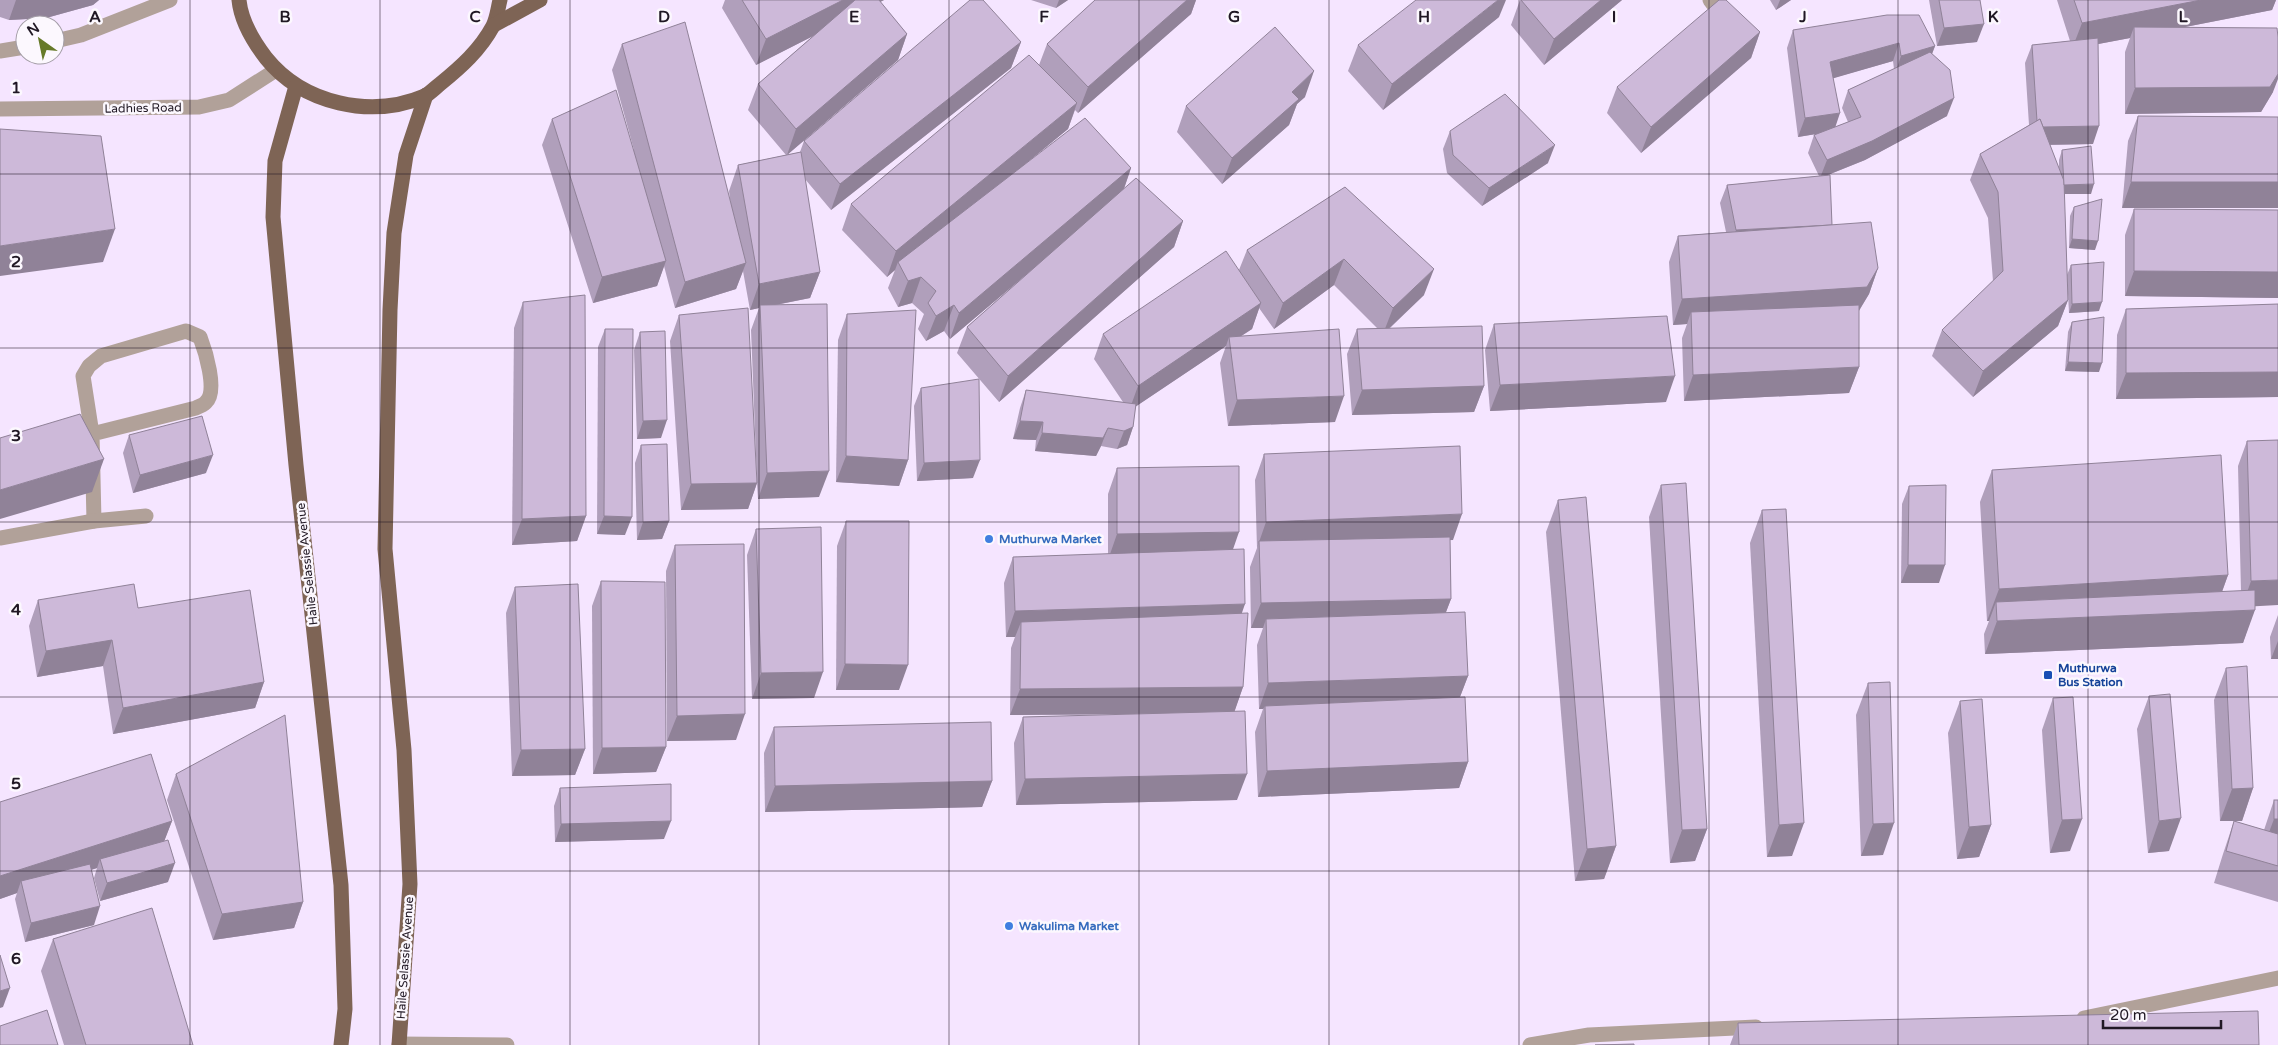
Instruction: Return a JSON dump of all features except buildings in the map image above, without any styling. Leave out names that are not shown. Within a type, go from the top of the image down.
[{"type":"main road","points":[[239,0],[240,9],[254,42],[276,70],[296,86],[337,104],[382,107],[426,95],[468,62],[494,25],[500,0]]},
{"type":"main road","points":[[494,25],[540,0]]},
{"type":"main road","name":"Haile Selassie Avenue","points":[[296,86],[275,161],[274,216],[296,455],[341,885],[345,1008],[341,1045]]},
{"type":"main road","name":"Haile Selassie Avenue","points":[[399,1045],[410,884],[404,750],[385,549],[390,310],[394,233],[406,156],[426,95]]},
{"type":"street","points":[[65,39],[81,35],[170,0]]},
{"type":"street","points":[[1710,0],[1725,20]]},
{"type":"street","points":[[0,51],[15,49]]},
{"type":"street","name":"Ladhies Road","points":[[0,110],[199,107],[229,100],[276,70]]},
{"type":"street","points":[[92,434],[196,408],[207,402],[212,390],[205,348],[200,337],[186,332],[101,356],[89,366],[84,376],[92,434],[94,521]]},
{"type":"street","points":[[0,538],[94,521],[146,516]]},
{"type":"street","points":[[2070,1018],[2090,1017],[2278,978]]},
{"type":"street","points":[[1530,1045],[1589,1035],[1775,1026]]},
{"type":"street","points":[[399,1045],[507,1045]]},
{"type":"place","name":"Muthurwa Market","points":[[989,539]]},
{"type":"place","name":"Muthurwa Bus Station","points":[[2048,675]]},
{"type":"place","name":"Wakulima Market","points":[[1009,926]]}]
